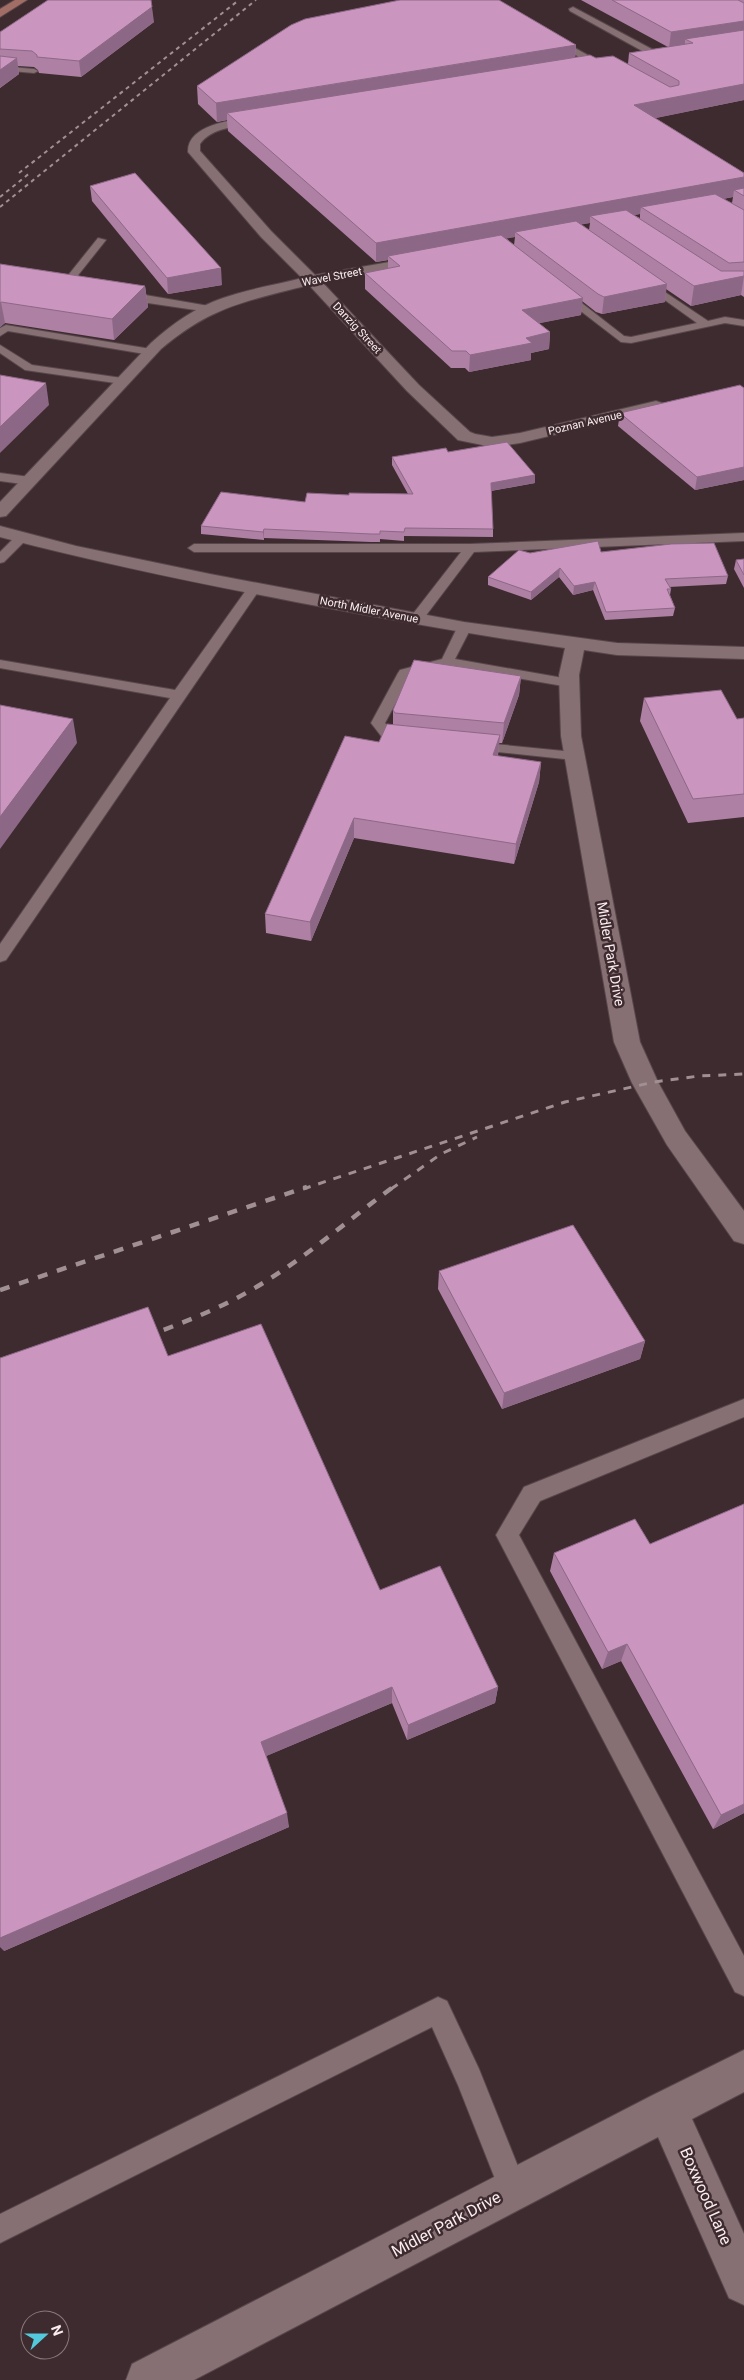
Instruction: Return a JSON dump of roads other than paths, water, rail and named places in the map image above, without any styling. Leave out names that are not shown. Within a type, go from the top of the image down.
[{"type":"main road","points":[[0,14],[22,0]]},
{"type":"street","points":[[641,58],[663,55]]},
{"type":"street","points":[[580,68],[603,64]]},
{"type":"street","name":"Danzig Street","points":[[279,117],[216,128],[193,139],[191,145],[194,152],[266,234],[419,394],[464,436],[472,440],[484,441]]},
{"type":"street","name":"Wavel Street","points":[[0,512],[151,352],[177,328],[209,309],[256,293],[312,280],[435,258]]},
{"type":"street","name":"Poznan Avenue","points":[[484,441],[520,438],[676,402]]},
{"type":"street","name":"North Midler Avenue","points":[[0,531],[74,551],[464,628],[617,649],[744,653]]},
{"type":"street","name":"Midler Park Drive","points":[[576,643],[569,683],[571,736],[627,1042],[645,1083],[676,1138],[744,1233]]},
{"type":"street","name":"Midler Park Drive","points":[[148,2380],[744,2070]]},
{"type":"street","name":"Boxwood Lane","points":[[667,2109],[744,2283]]},
{"type":"lane","points":[[573,9],[663,55]]},
{"type":"lane","points":[[549,35],[603,64]]},
{"type":"lane","points":[[0,68],[34,71]]},
{"type":"lane","points":[[95,286],[69,280],[100,240]]},
{"type":"lane","points":[[636,275],[706,324]]},
{"type":"lane","points":[[553,286],[621,339],[631,340],[725,320],[744,323]]},
{"type":"lane","points":[[113,291],[148,300],[209,309]]},
{"type":"lane","points":[[0,333],[6,328],[151,352]]},
{"type":"lane","points":[[0,348],[28,368],[122,381]]},
{"type":"lane","points":[[0,477],[30,481]]},
{"type":"lane","points":[[0,559],[22,537]]},
{"type":"lane","points":[[194,548],[470,548],[744,537]]},
{"type":"lane","points":[[416,619],[470,548]]},
{"type":"lane","points":[[0,956],[254,588]]},
{"type":"lane","points":[[447,662],[464,628]]},
{"type":"lane","points":[[419,741],[390,738],[378,723],[406,673],[447,662],[569,683]]},
{"type":"lane","points":[[0,664],[179,695]]},
{"type":"lane","points":[[458,744],[574,756]]},
{"type":"lane","points":[[744,1408],[532,1494],[508,1535],[744,1983]]},
{"type":"lane","points":[[0,2229],[438,2010],[469,2079],[513,2189]]},
{"type":"railway","points":[[19,173],[239,0]]},
{"type":"railway","points":[[0,207],[256,0]]},
{"type":"railway","points":[[0,197],[31,172]]},
{"type":"railway","points":[[303,1189],[565,1102],[654,1082],[699,1076],[744,1074]]},
{"type":"railway","points":[[391,1189],[441,1154],[477,1137]]},
{"type":"railway","points":[[0,1290],[307,1187]]},
{"type":"railway","points":[[145,1337],[214,1309],[253,1289],[307,1253],[393,1187]]}]
